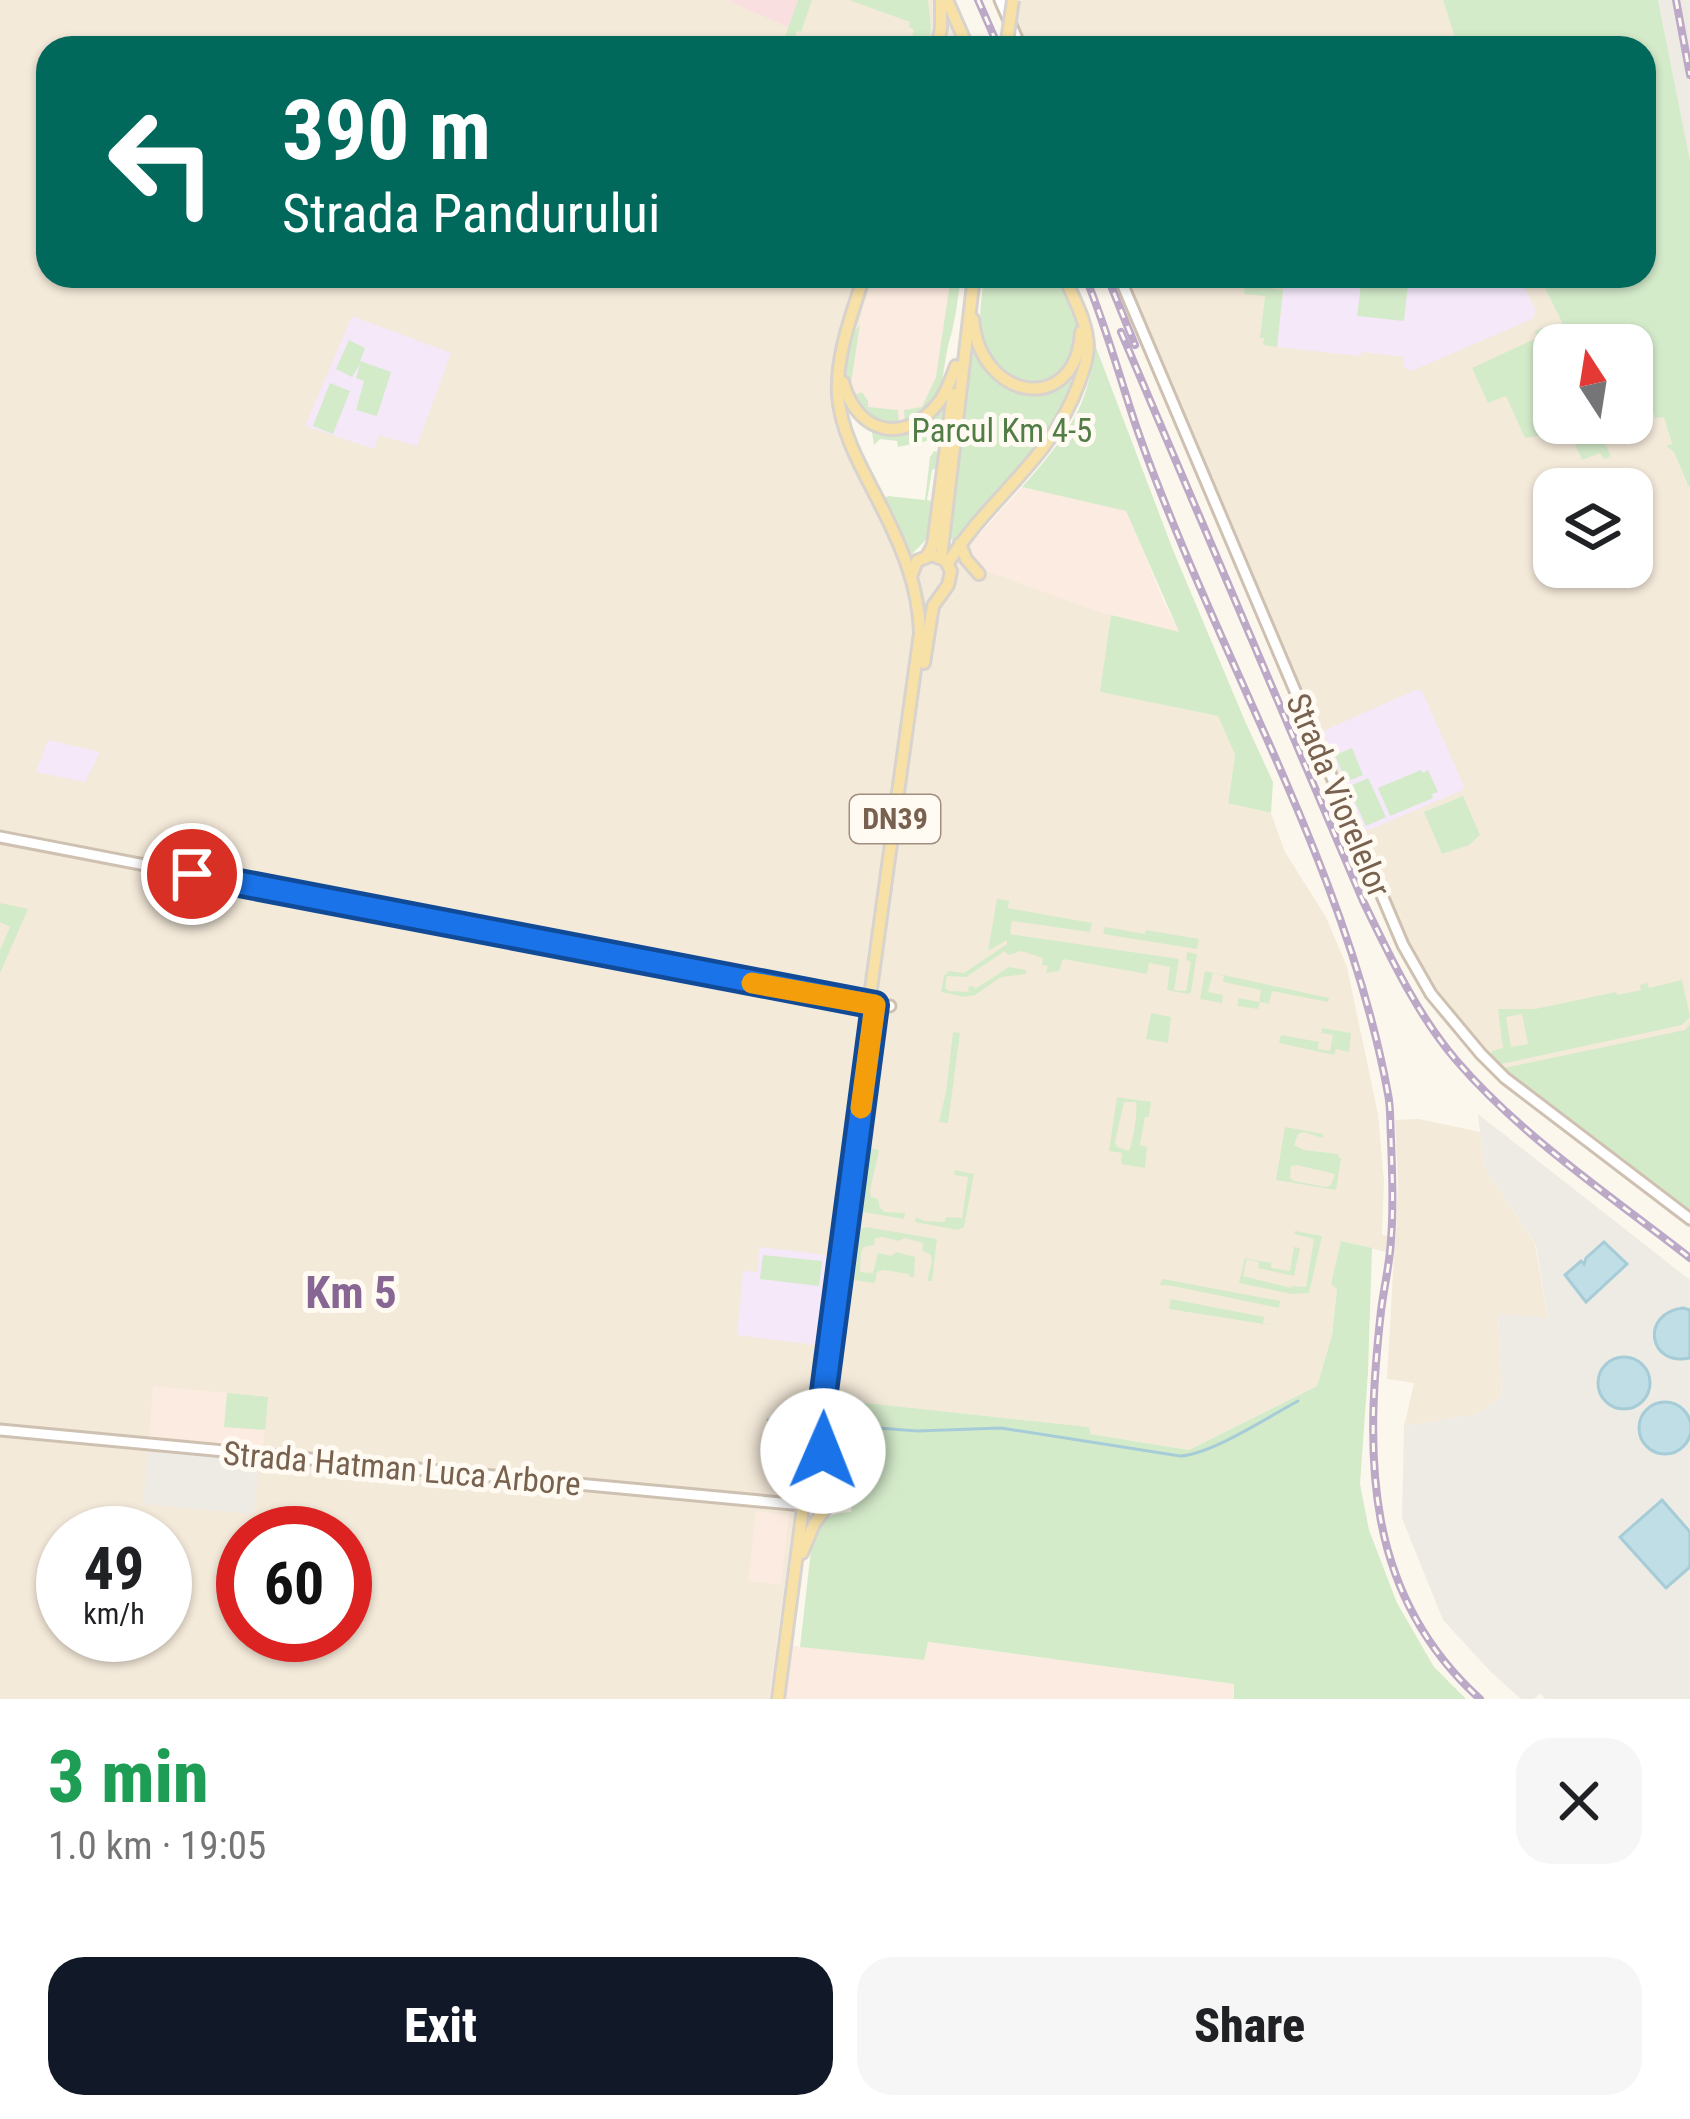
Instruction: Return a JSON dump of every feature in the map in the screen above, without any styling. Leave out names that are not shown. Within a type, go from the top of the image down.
[{"type":"main road","points":[[944,0],[960,36]]},
{"type":"main road","points":[[1004,36],[1006,0]]},
{"type":"main road","points":[[941,36],[948,16]]},
{"type":"main road","points":[[861,288],[840,362],[838,389],[844,428],[914,582],[931,595],[942,592]]},
{"type":"main road","points":[[840,362],[855,410],[869,424],[905,427],[928,414],[945,394],[956,366],[969,288]]},
{"type":"main road","name":"DN39","points":[[939,559],[972,288]]},
{"type":"main road","points":[[939,559],[960,544],[1061,424],[1088,347],[1069,288]]},
{"type":"main road","points":[[972,291],[978,347],[990,368],[1006,382],[1037,388],[1054,382],[1075,365]]},
{"type":"main road","points":[[1078,383],[1075,365],[1081,317]]},
{"type":"main road","name":"DN39","points":[[782,1699],[806,1480],[872,1004],[928,637],[934,606],[950,581],[951,571],[933,545],[956,366]]},
{"type":"main road","points":[[960,544],[979,574]]},
{"type":"main road","name":"DN39","points":[[782,1699],[803,1550],[814,1524],[838,1495],[837,1480],[823,1451],[821,1419],[920,633],[914,566],[939,559]]},
{"type":"main road","points":[[806,1480],[824,1471],[837,1480]]},
{"type":"main road","points":[[803,1505],[830,1503]]},
{"type":"street","points":[[1006,0],[1018,36]]},
{"type":"street","name":"Strada Viorelelor","points":[[1124,288],[1403,945],[1431,994],[1505,1078],[1690,1219]]},
{"type":"street","points":[[0,836],[890,1006]]},
{"type":"street","name":"Strada Hatman Luca Arbore","points":[[0,1430],[803,1505]]},
{"type":"shaded area","points":[[0,0],[953,0],[966,36],[36,36],[36,288],[870,288],[852,334],[847,371],[854,397],[842,401],[846,424],[909,557],[913,553],[943,555],[1111,615],[1101,692],[1218,716],[1235,755],[1228,802],[1271,813],[1285,852],[1326,917],[1347,967],[1378,1114],[1384,1181],[1382,1235],[1396,1237],[1395,1120],[1419,1119],[1480,1132],[1484,1167],[1535,1244],[1548,1319],[1498,1315],[1502,1396],[1478,1414],[1404,1426],[1414,1383],[1387,1379],[1394,1254],[1342,1241],[1331,1284],[1337,1289],[1332,1335],[1317,1386],[1189,1450],[1089,1434],[1088,1427],[810,1398],[769,1699],[0,1699]]},
{"type":"shaded area","points":[[732,0],[798,0],[788,27]]},
{"type":"shaded area","points":[[996,0],[1443,0],[1454,36],[1011,36]]},
{"type":"shaded area","points":[[1658,0],[1690,0],[1690,162]]},
{"type":"shaded area","points":[[870,288],[959,288],[942,383],[934,399],[905,422],[888,423],[854,397],[847,371],[852,334]]},
{"type":"shaded area","points":[[1118,288],[1545,288],[1563,324],[1533,324],[1533,444],[1653,444],[1653,411],[1655,418],[1664,416],[1690,486],[1690,1228],[1479,1062],[1417,980],[1399,948]]},
{"type":"shaded area","points":[[1284,288],[1525,288],[1535,309],[1534,318],[1412,371],[1404,367],[1404,357],[1277,347]]},
{"type":"shaded area","points":[[352,316],[451,353],[417,446],[379,435],[374,449],[305,426]]},
{"type":"shaded area","points":[[1022,487],[1126,510],[1180,634],[1100,612],[979,569],[969,546]]},
{"type":"shaded area","points":[[1418,689],[1463,790],[1369,830],[1364,828],[1325,730]]},
{"type":"shaded area","points":[[48,740],[100,752],[85,782],[36,772]]},
{"type":"shaded area","points":[[1478,1114],[1690,1280],[1690,1699],[1545,1699],[1540,1693],[1534,1699],[1521,1699],[1443,1620],[1402,1518],[1404,1426],[1478,1414],[1502,1396],[1498,1314],[1548,1318],[1536,1245],[1484,1167]]},
{"type":"shaded area","points":[[759,1247],[827,1255],[816,1345],[737,1335],[743,1271],[758,1272]]},
{"type":"shaded area","points":[[153,1386],[227,1393],[225,1427],[265,1430],[263,1449],[149,1438]]},
{"type":"shaded area","points":[[148,1451],[259,1461],[254,1506],[216,1506],[216,1511],[143,1504]]},
{"type":"shaded area","points":[[756,1511],[789,1515],[781,1585],[748,1581]]},
{"type":"shaded area","points":[[927,1642],[1235,1684],[1235,1697],[769,1699],[776,1644],[924,1660]]},
{"type":"green space","points":[[798,0],[812,0],[801,32],[785,36]]},
{"type":"green space","points":[[849,0],[928,0],[930,36],[912,36],[910,22]]},
{"type":"green space","points":[[1443,0],[1658,0],[1690,161],[1690,486],[1674,452],[1666,446],[1672,444],[1664,417],[1655,418],[1653,412],[1653,324],[1563,324],[1545,288],[1656,288],[1656,36],[1454,36]]},
{"type":"green space","points":[[949,288],[959,288],[940,388],[929,406],[905,422],[904,410],[922,407],[936,377]]},
{"type":"green space","name":"Parcul Km 4-5","points":[[983,288],[1065,288],[1078,332],[1071,358],[1048,378],[1017,379],[1003,372],[983,343]]},
{"type":"green space","points":[[1245,288],[1283,290],[1277,347],[1263,345],[1264,338],[1260,338],[1265,296],[1244,294]]},
{"type":"green space","points":[[1360,288],[1408,288],[1404,321],[1357,316]]},
{"type":"green space","points":[[860,324],[851,383],[855,395],[862,392],[868,407],[898,410],[899,423],[867,412],[857,400],[850,386],[847,353]]},
{"type":"green space","points":[[349,340],[365,348],[360,361],[391,372],[377,416],[356,410],[364,381],[356,378],[360,364],[352,377],[336,369]]},
{"type":"green space","points":[[1533,340],[1533,437],[1525,438],[1506,396],[1488,403],[1472,368]]},
{"type":"green space","points":[[1094,342],[1173,550],[1273,782],[1271,813],[1228,803],[1235,755],[1218,716],[1100,692],[1111,615],[1179,632],[1126,511],[1022,487],[1050,454],[1081,404]]},
{"type":"green space","name":"Parcul Km 4-5","points":[[971,343],[987,373],[1009,390],[1036,392],[1073,382],[1042,445],[954,545],[948,531]]},
{"type":"green space","points":[[330,383],[350,391],[333,434],[313,426]]},
{"type":"green space","points":[[943,403],[943,417],[933,438],[898,447],[897,441],[880,439],[874,445],[872,432],[912,428]]},
{"type":"green space","points":[[1575,444],[1605,444],[1611,456],[1604,459],[1600,453],[1582,460]]},
{"type":"green space","points":[[934,451],[939,452],[927,500],[932,501],[927,539],[908,558],[881,501],[888,496],[925,500]]},
{"type":"green space","points":[[1352,748],[1363,775],[1346,782],[1335,755]]},
{"type":"green space","points":[[1428,770],[1438,792],[1390,816],[1378,788]]},
{"type":"green space","points":[[1368,778],[1386,817],[1366,826],[1348,787]]},
{"type":"green space","points":[[1463,796],[1480,835],[1469,845],[1442,854],[1424,812]]},
{"type":"green space","points":[[997,899],[1009,901],[1008,908],[1092,923],[1090,932],[1012,921],[1010,934],[1179,959],[1174,990],[1186,991],[1191,962],[1186,960],[1187,952],[1197,954],[1191,992],[1167,990],[1170,967],[1149,963],[1147,974],[1063,959],[1059,971],[1046,973],[1043,958],[1005,951],[966,977],[947,976],[945,988],[969,992],[968,987],[975,989],[1009,967],[1026,970],[1026,974],[1001,977],[975,995],[941,992],[944,976],[949,971],[964,973],[1007,944],[1007,940],[988,951]]},
{"type":"green space","points":[[0,903],[28,909],[0,973],[0,950],[10,927],[0,922]]},
{"type":"green space","points":[[1105,927],[1199,939],[1197,949],[1103,934]]},
{"type":"green space","points":[[1205,971],[1329,998],[1328,1002],[1272,991],[1269,1004],[1260,1002],[1258,1009],[1237,1006],[1239,998],[1259,1002],[1261,990],[1223,982],[1224,976],[1213,973],[1208,992],[1223,995],[1222,1003],[1200,999]]},
{"type":"green space","points":[[1682,980],[1690,1017],[1682,1025],[1501,1064],[1491,1055],[1503,1048],[1498,1009],[1535,1009],[1617,995],[1641,990],[1640,985],[1647,983],[1649,988]],"holes":[[[1522,1014],[1528,1044],[1511,1047],[1506,1017]]]},
{"type":"green space","points":[[1151,1013],[1171,1017],[1168,1043],[1146,1039]]},
{"type":"green space","points":[[1690,1024],[1690,1210],[1504,1068],[1685,1030]]},
{"type":"green space","points":[[1322,1028],[1351,1033],[1349,1052],[1336,1049],[1334,1055],[1279,1043],[1281,1035],[1319,1042],[1318,1049],[1330,1051],[1333,1035],[1321,1033]]},
{"type":"green space","points":[[953,1032],[960,1033],[948,1123],[939,1122]]},
{"type":"green space","points":[[1117,1097],[1151,1102],[1140,1145],[1147,1147],[1145,1168],[1121,1164],[1122,1153],[1109,1151]],"holes":[[[1124,1102],[1136,1102],[1135,1126],[1129,1151],[1115,1142]]]},
{"type":"green space","points":[[1285,1127],[1323,1134],[1323,1138],[1303,1132],[1294,1145],[1341,1158],[1336,1190],[1276,1180]],"holes":[[[1297,1165],[1335,1174],[1326,1187],[1290,1178],[1291,1166]]]},
{"type":"green space","points":[[871,1148],[879,1150],[871,1197],[878,1199],[885,1212],[905,1213],[904,1219],[863,1212],[860,1207]]},
{"type":"green space","points":[[955,1170],[974,1174],[964,1227],[915,1222],[916,1217],[945,1222],[946,1217],[962,1218],[968,1177],[954,1175]]},
{"type":"green space","points":[[861,1229],[937,1239],[932,1281],[927,1281],[931,1255],[922,1250],[923,1243],[882,1237],[864,1247],[860,1272],[873,1273],[878,1253],[892,1256],[896,1252],[915,1257],[914,1277],[883,1270],[877,1272],[875,1283],[854,1280]]},
{"type":"green space","points":[[1295,1231],[1322,1236],[1309,1293],[1239,1283],[1245,1258],[1271,1263],[1271,1268],[1290,1271],[1294,1247],[1300,1248],[1294,1276],[1258,1268],[1259,1262],[1247,1259],[1243,1276],[1306,1287],[1314,1239]]},
{"type":"green space","points":[[1341,1241],[1372,1248],[1360,1484],[1369,1530],[1397,1603],[1434,1667],[1466,1699],[1234,1699],[1234,1684],[928,1642],[924,1660],[800,1647],[813,1532],[829,1517],[851,1512],[860,1447],[845,1458],[835,1455],[827,1431],[828,1399],[1089,1427],[1090,1434],[1189,1450],[1317,1386],[1332,1335],[1337,1289],[1331,1284]]},
{"type":"green space","points":[[763,1255],[822,1261],[819,1286],[760,1279]]},
{"type":"green space","points":[[1163,1279],[1280,1301],[1279,1308],[1159,1285]]},
{"type":"green space","points":[[1171,1299],[1264,1317],[1263,1323],[1276,1326],[1169,1309]]},
{"type":"green space","points":[[227,1393],[268,1397],[265,1430],[224,1427]]},
{"type":"green space","points":[[795,1396],[810,1397],[800,1468],[783,1467]]},
{"type":"water","points":[[1604,1242],[1627,1264],[1586,1302],[1565,1275],[1581,1261],[1584,1264]]},
{"type":"water","points":[[1690,1310],[1690,1358],[1676,1359],[1658,1347],[1655,1328],[1669,1312]]},
{"type":"water","points":[[1624,1357],[1642,1365],[1650,1383],[1642,1401],[1624,1409],[1606,1401],[1598,1383],[1606,1365]]},
{"type":"water","points":[[1665,1402],[1683,1410],[1691,1428],[1683,1446],[1665,1454],[1647,1446],[1639,1428],[1647,1410]]},
{"type":"water","points":[[1662,1500],[1690,1532],[1690,1567],[1666,1588],[1620,1537]]},
{"type":"waterway","points":[[828,1424],[917,1431],[1001,1428],[1180,1456],[1223,1442],[1298,1401]]},
{"type":"waterway","points":[[768,1420],[804,1422]]},
{"type":"railway","points":[[978,0],[994,36]]},
{"type":"railway","points":[[1676,0],[1690,75]]},
{"type":"railway","points":[[1089,288],[1165,504],[1325,878],[1372,1021],[1389,1099],[1392,1189],[1373,1417],[1381,1519],[1393,1568],[1413,1614],[1441,1658],[1480,1699]]},
{"type":"railway","points":[[1112,288],[1135,345]]},
{"type":"railway","points":[[1121,332],[1363,901],[1416,1004],[1456,1060],[1509,1115],[1690,1258]]},
{"type":"slow traffic","points":[[752,983],[875,1005],[861,1108]]},
{"type":"district","name":"Km 5","points":[[351,1292]]},
{"type":"route","points":[[192,874],[875,1005],[823,1399],[823,1451]]}]
